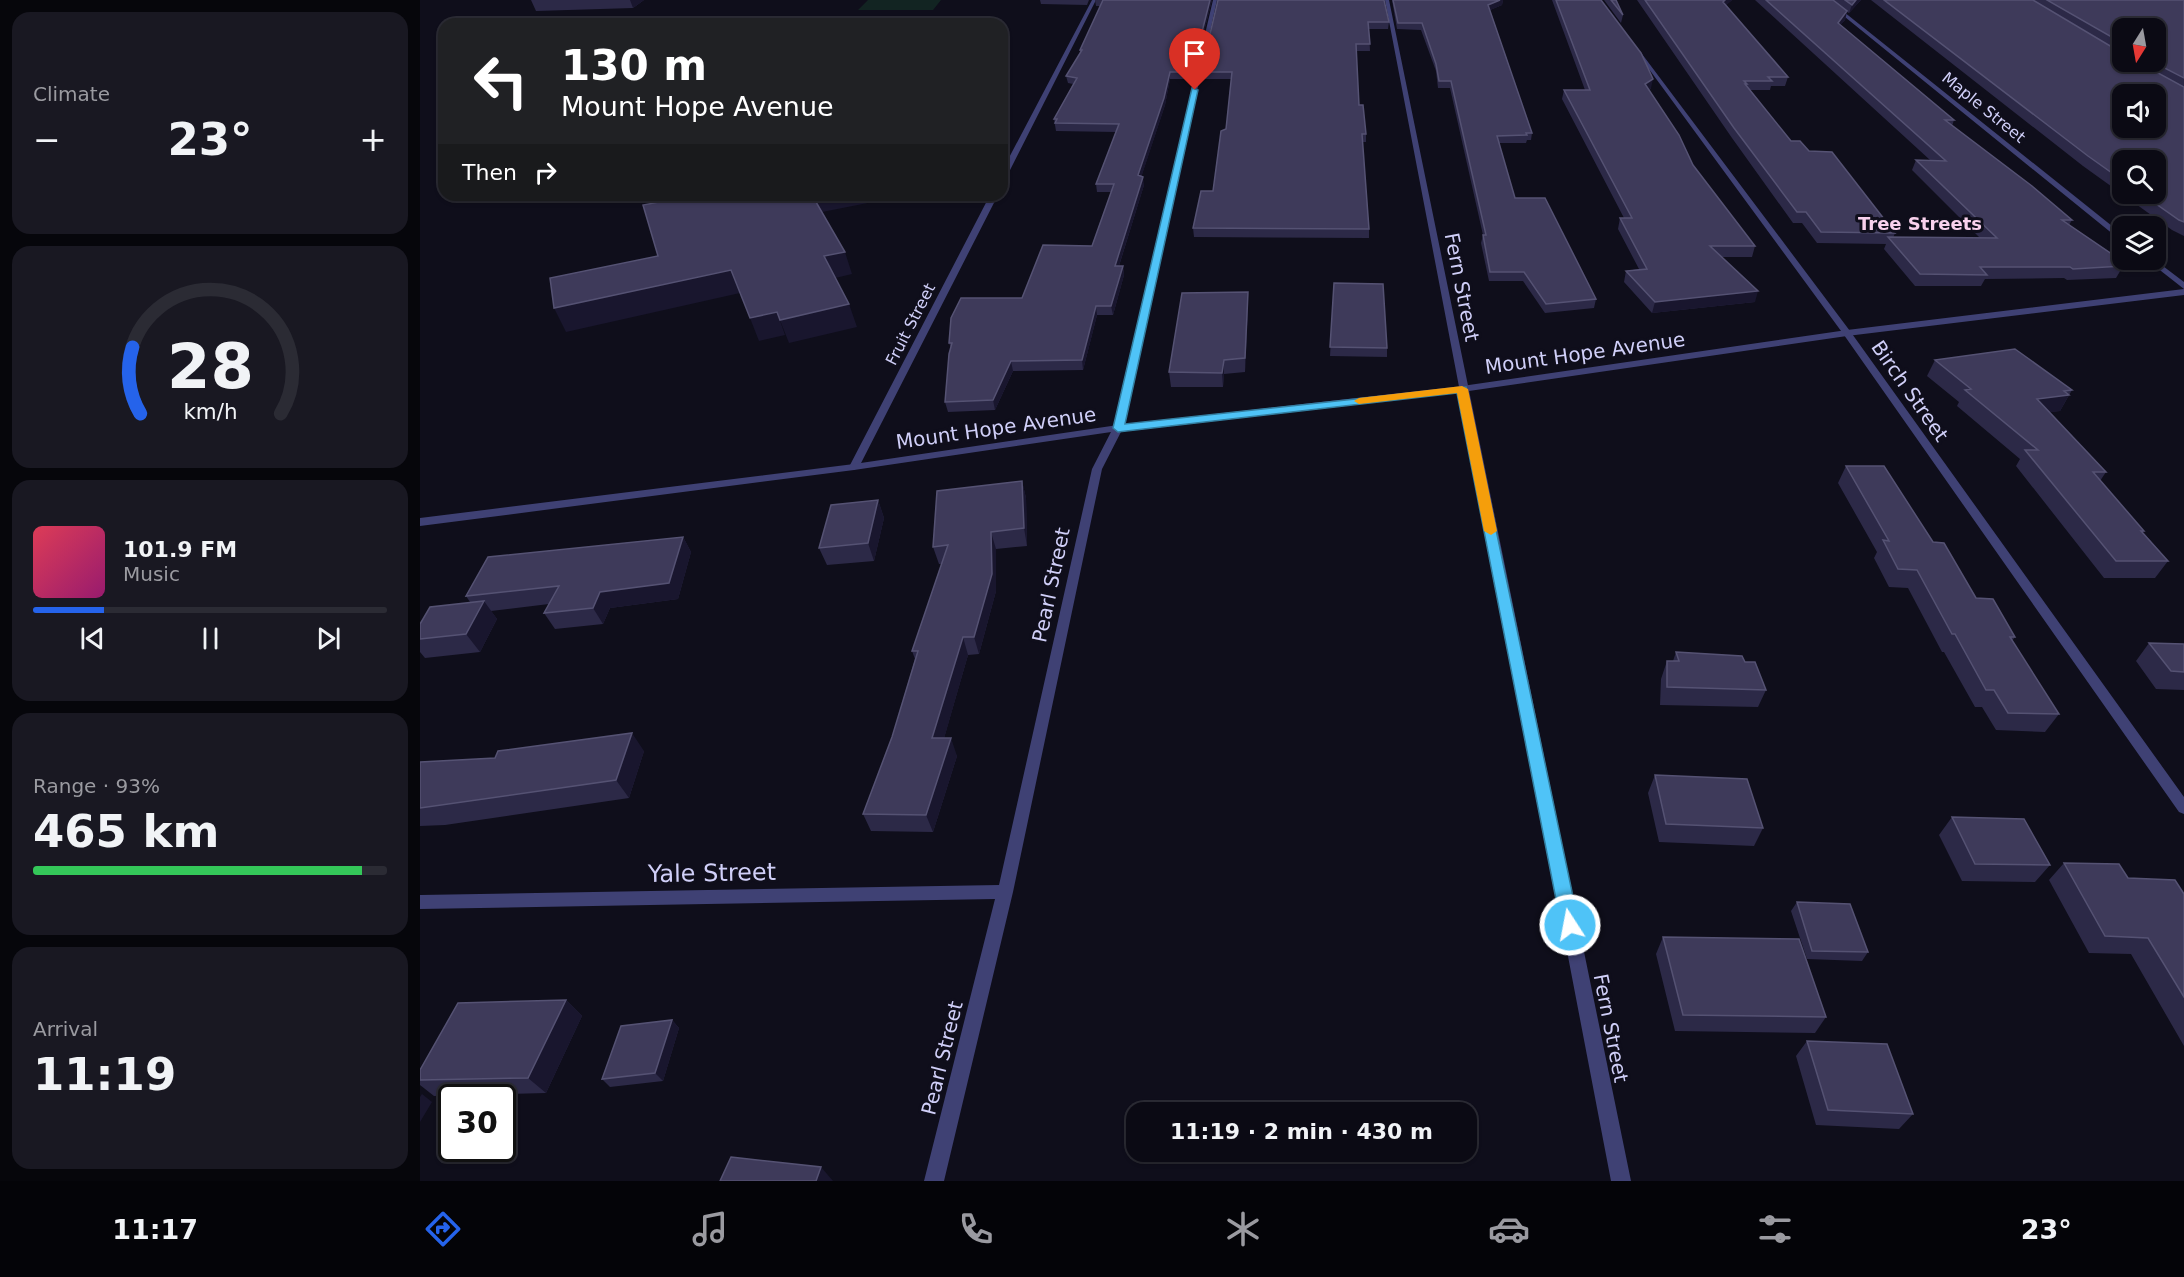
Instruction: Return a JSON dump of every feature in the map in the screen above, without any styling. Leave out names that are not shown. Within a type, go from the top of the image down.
[{"type":"street","points":[[1008,166],[1094,0]]},
{"type":"street","name":"Pearl Street","points":[[934,1181],[1005,892],[1097,469],[1118,428],[1215,0]]},
{"type":"street","name":"Fern Street","points":[[1387,0],[1462,389],[1621,1181]]},
{"type":"street","name":"Maple Street","points":[[1826,0],[2112,229]]},
{"type":"street","name":"Birch Street","points":[[1627,38],[1847,333],[2184,808]]},
{"type":"street","name":"Fruit Street","points":[[854,467],[990,201]]},
{"type":"street","points":[[2164,270],[2184,286]]},
{"type":"street","name":"Mount Hope Avenue","points":[[420,522],[854,467],[1118,428],[1462,389],[1847,333],[2184,292]]},
{"type":"street","name":"Yale Street","points":[[420,902],[1005,892]]},
{"type":"green space","points":[[868,0],[941,0],[933,10],[858,10]]},
{"type":"building","points":[[1103,0],[1210,0],[1192,72],[1170,72],[1164,98],[1138,175],[1143,177],[1115,266],[1123,266],[1111,306],[1096,306],[1082,360],[1011,361],[993,400],[945,402],[952,343],[949,343],[951,318],[961,298],[1022,298],[1043,245],[1092,246],[1114,184],[1096,184],[1119,124],[1055,123],[1057,119],[1054,119],[1077,78],[1066,76],[1082,50],[1080,50]]},
{"type":"building","points":[[1218,0],[1384,0],[1389,22],[1368,22],[1370,44],[1356,44],[1359,105],[1363,105],[1366,134],[1362,134],[1369,229],[1193,228],[1201,191],[1213,191],[1221,131],[1226,129],[1232,72],[1201,72]]},
{"type":"building","points":[[1393,0],[1500,0],[1488,5],[1532,133],[1497,136],[1515,198],[1545,198],[1596,299],[1546,304],[1524,272],[1490,272],[1483,235],[1486,235],[1451,81],[1439,81],[1436,64],[1422,23],[1398,23]]},
{"type":"building","points":[[1556,0],[1601,0],[1641,53],[1653,79],[1645,84],[1679,135],[1693,165],[1755,246],[1710,246],[1758,291],[1655,302],[1626,271],[1647,269],[1620,218],[1632,218],[1564,90],[1590,90]]},
{"type":"building","points":[[1611,0],[1616,0],[1623,15]]},
{"type":"building","points":[[1645,0],[1725,0],[1723,2],[1788,77],[1768,77],[1772,81],[1744,81],[1747,84],[1745,84],[1791,141],[1800,141],[1809,151],[1832,152],[1895,233],[1821,232],[1806,212],[1797,212],[1734,128]]},
{"type":"building","points":[[1766,0],[1833,0],[1847,11],[1838,23],[1954,120],[1945,120],[2032,186],[2072,220],[2062,220],[2112,254],[2112,267],[2073,269],[2070,267],[1980,267],[1987,275],[1920,274],[1888,237],[1997,238],[1916,160],[1946,161]]},
{"type":"building","points":[[1845,0],[1856,0],[1852,5]]},
{"type":"building","points":[[1884,0],[2033,0],[2112,47],[2112,72],[2156,72],[2184,87],[2184,222],[2156,204],[2166,204],[2166,150],[2112,150],[2112,173]]},
{"type":"building","points":[[2047,0],[2184,0],[2184,78],[2166,69],[2166,18],[2112,18],[2112,37]]},
{"type":"building","points":[[664,201],[815,201],[845,252],[824,256],[849,304],[780,320],[777,312],[750,318],[731,270],[554,308],[550,278],[658,256],[643,205]]},
{"type":"building","points":[[1334,283],[1383,284],[1387,348],[1330,347]]},
{"type":"building","points":[[1248,292],[1245,358],[1224,360],[1222,373],[1169,372],[1182,293]]},
{"type":"building","points":[[2015,349],[2072,390],[2064,391],[2069,395],[2037,399],[2106,472],[2093,472],[2168,561],[2116,561],[2025,450],[2038,450],[1965,390],[1971,389],[1935,360]]},
{"type":"building","points":[[1846,466],[1884,466],[1933,542],[1944,543],[1976,598],[1993,599],[2015,637],[2010,637],[2059,714],[2008,713],[1994,690],[1986,690],[1917,570],[1898,569],[1883,540],[1889,541]]},
{"type":"building","points":[[1022,481],[1024,528],[991,532],[992,574],[974,637],[963,637],[932,738],[951,738],[926,815],[863,814],[892,737],[918,651],[912,651],[948,545],[933,547],[937,491]]},
{"type":"building","points":[[878,500],[868,543],[819,548],[831,505]]},
{"type":"building","points":[[683,537],[669,583],[600,592],[593,608],[544,613],[559,586],[466,596],[488,557]]},
{"type":"building","points":[[484,601],[466,634],[420,639],[420,624],[430,607]]},
{"type":"building","points":[[2149,643],[2184,644],[2184,672],[2171,671]]},
{"type":"building","points":[[1676,652],[1742,656],[1745,662],[1755,662],[1766,690],[1667,687],[1667,661],[1679,661]]},
{"type":"building","points":[[632,733],[616,780],[420,808],[420,762],[495,758],[498,751]]},
{"type":"building","points":[[1655,775],[1747,779],[1763,828],[1666,824]]},
{"type":"building","points":[[1952,817],[2024,819],[2050,865],[1975,864]]},
{"type":"building","points":[[2064,863],[2119,864],[2128,878],[2175,880],[2184,894],[2184,997],[2148,938],[2105,936]]},
{"type":"building","points":[[1797,902],[1850,904],[1868,952],[1812,951]]},
{"type":"building","points":[[1663,937],[1799,939],[1826,1017],[1683,1015]]},
{"type":"building","points":[[566,1000],[528,1078],[420,1080],[420,1070],[458,1003]]},
{"type":"building","points":[[672,1020],[655,1073],[602,1079],[621,1026]]},
{"type":"building","points":[[1807,1041],[1887,1044],[1913,1114],[1828,1110]]},
{"type":"building","points":[[731,1157],[821,1167],[816,1181],[720,1181]]},
{"type":"slow traffic","points":[[1359,401],[1462,389],[1491,531]]},
{"type":"district","name":"Tree Streets","points":[[1920,224]]},
{"type":"route","points":[[1195,90],[1118,428],[1462,389],[1570,925]]}]
